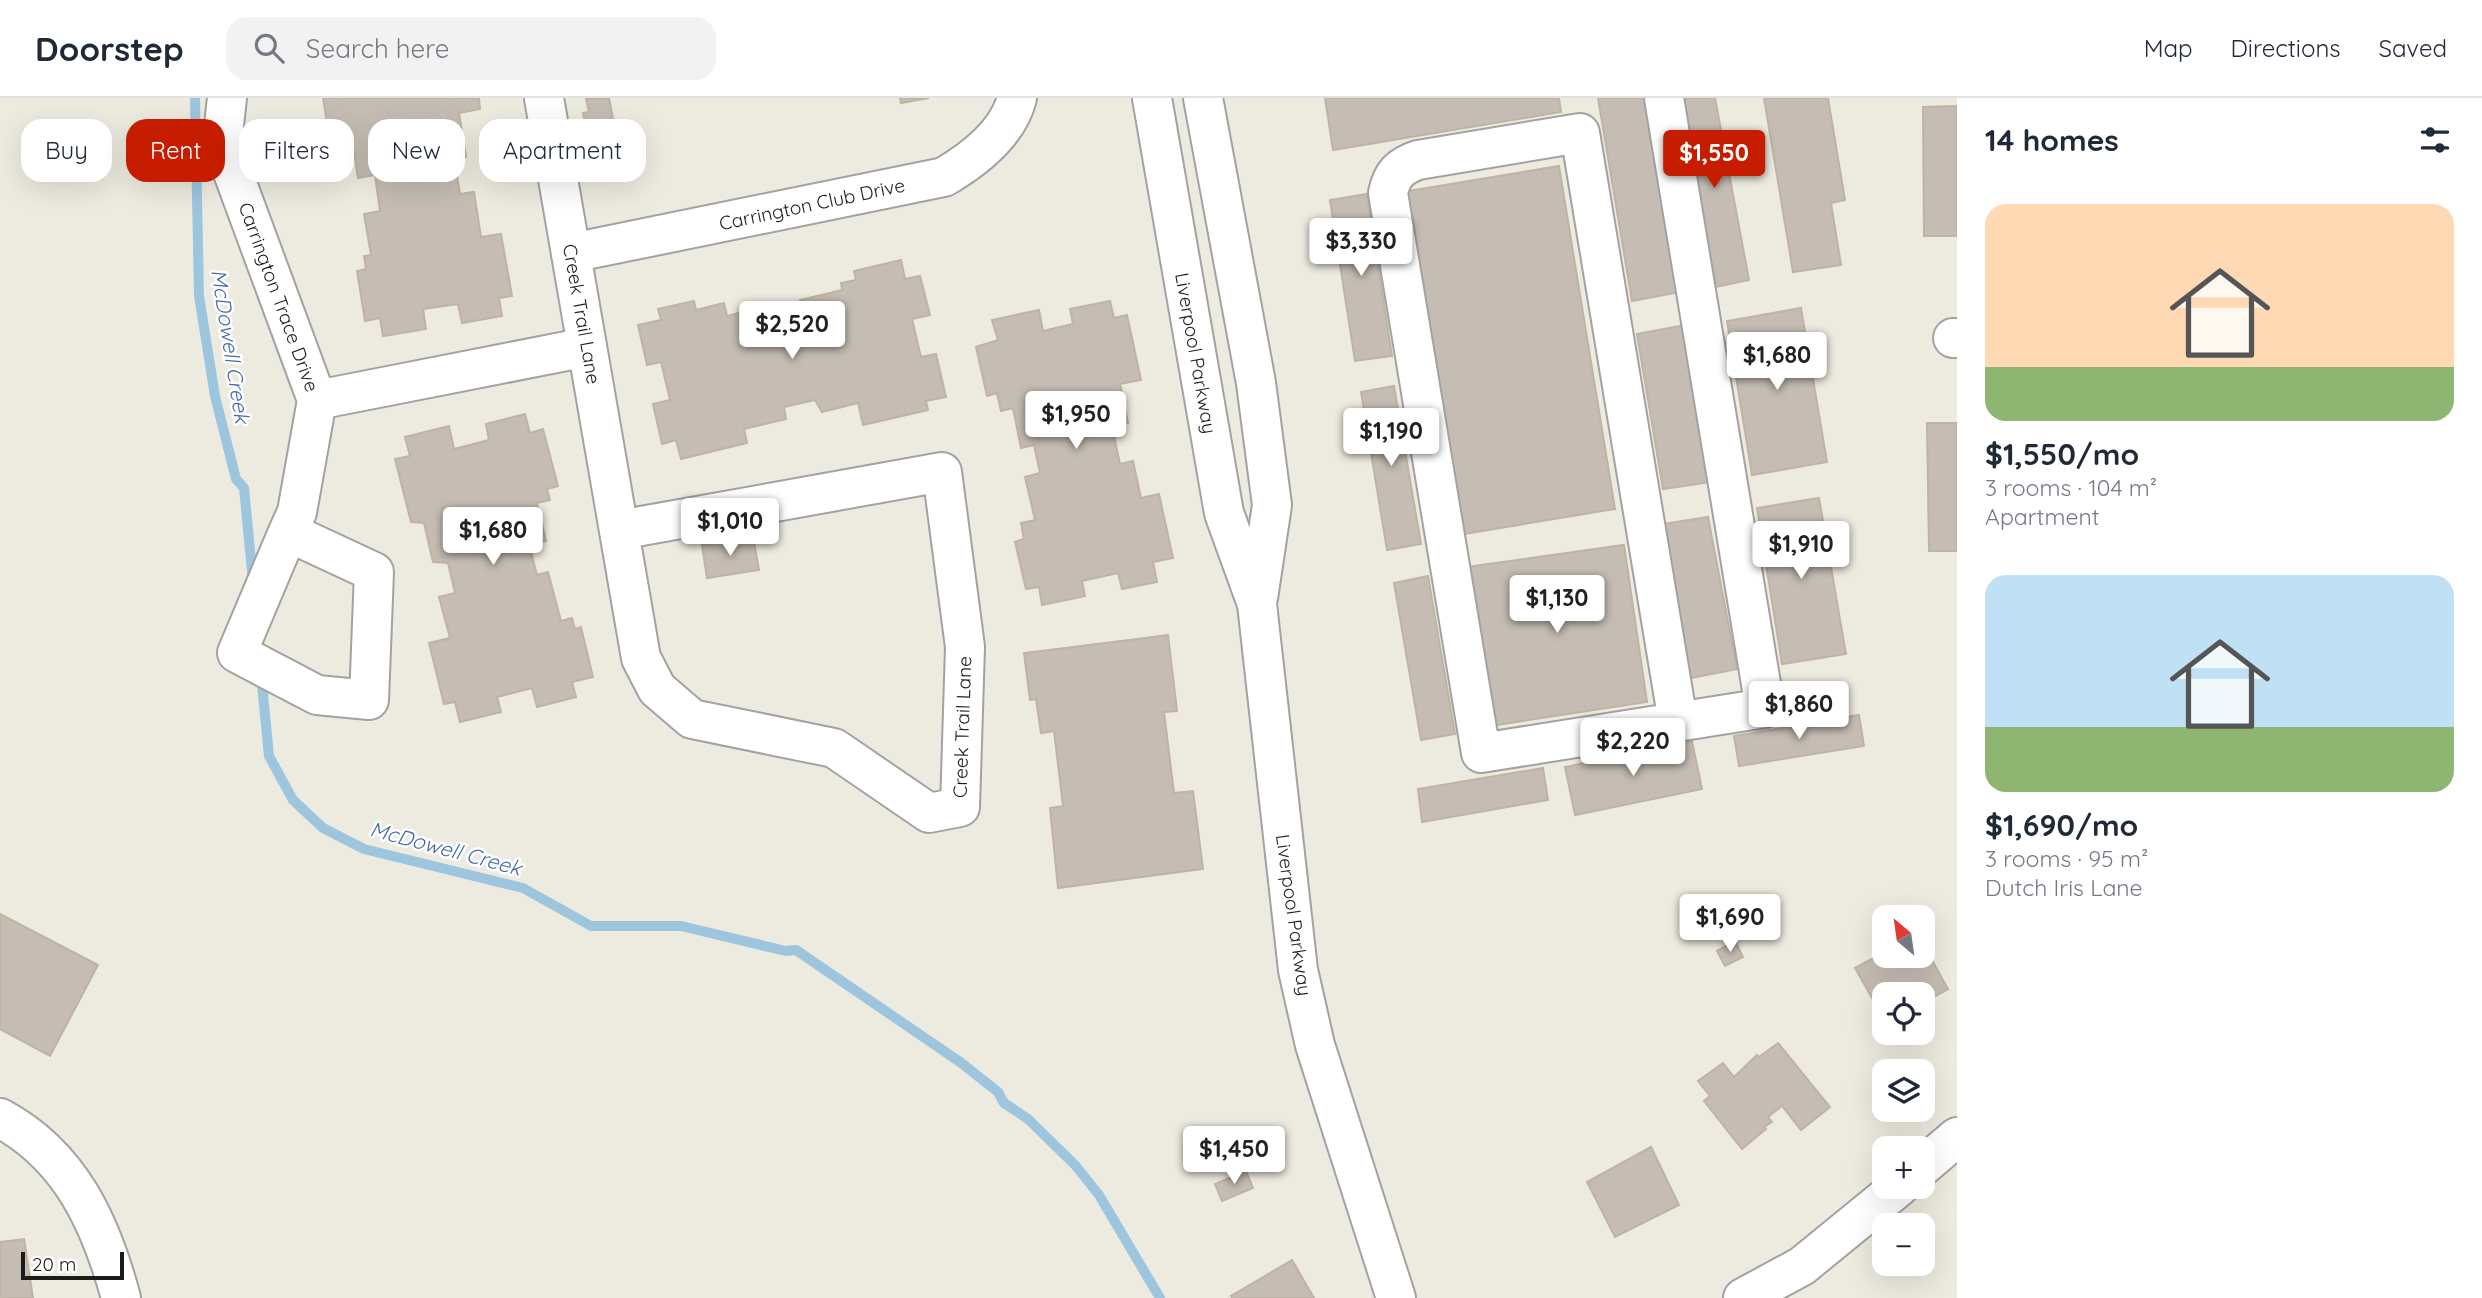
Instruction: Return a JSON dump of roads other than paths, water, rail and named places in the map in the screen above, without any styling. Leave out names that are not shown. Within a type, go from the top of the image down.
[{"type":"street","name":"Carrington Trace Drive","points":[[227,98],[222,143],[317,400],[297,512],[288,532],[237,653],[317,695],[369,700],[374,572],[288,532]]},
{"type":"street","name":"Creek Trail Lane","points":[[544,98],[641,658],[657,689],[692,719],[834,748],[929,814],[960,807],[965,647],[942,472],[619,530]]},
{"type":"street","name":"Carrington Club Drive","points":[[571,253],[944,177],[975,159],[1014,110],[1017,98]]},
{"type":"street","name":"Liverpool Parkway","points":[[1152,98],[1224,513],[1257,604],[1298,970],[1315,1045],[1396,1298]]},
{"type":"street","name":"Liverpool Parkway","points":[[1203,98],[1256,383],[1272,505],[1257,604]]},
{"type":"street","points":[[1664,98],[1765,708],[1481,754],[1388,193],[1391,178],[1403,165],[1580,133],[1678,722]]},
{"type":"street","points":[[317,400],[587,347]]},
{"type":"street","points":[[0,1118],[48,1152],[76,1186],[98,1224],[121,1298]]},
{"type":"street","points":[[1935,1156],[1957,1137]]},
{"type":"street","points":[[1743,1298],[1802,1266],[1884,1199]]},
{"type":"waterway","name":"McDowell Creek","points":[[195,98],[199,296],[215,396],[236,479],[244,488],[253,582]]},
{"type":"waterway","name":"McDowell Creek","points":[[261,674],[269,756],[293,800],[323,828],[364,849],[523,888],[591,926],[681,926],[786,951],[796,950],[960,1062],[998,1092],[1004,1103],[1028,1119],[1075,1165],[1099,1195],[1160,1298]]}]
